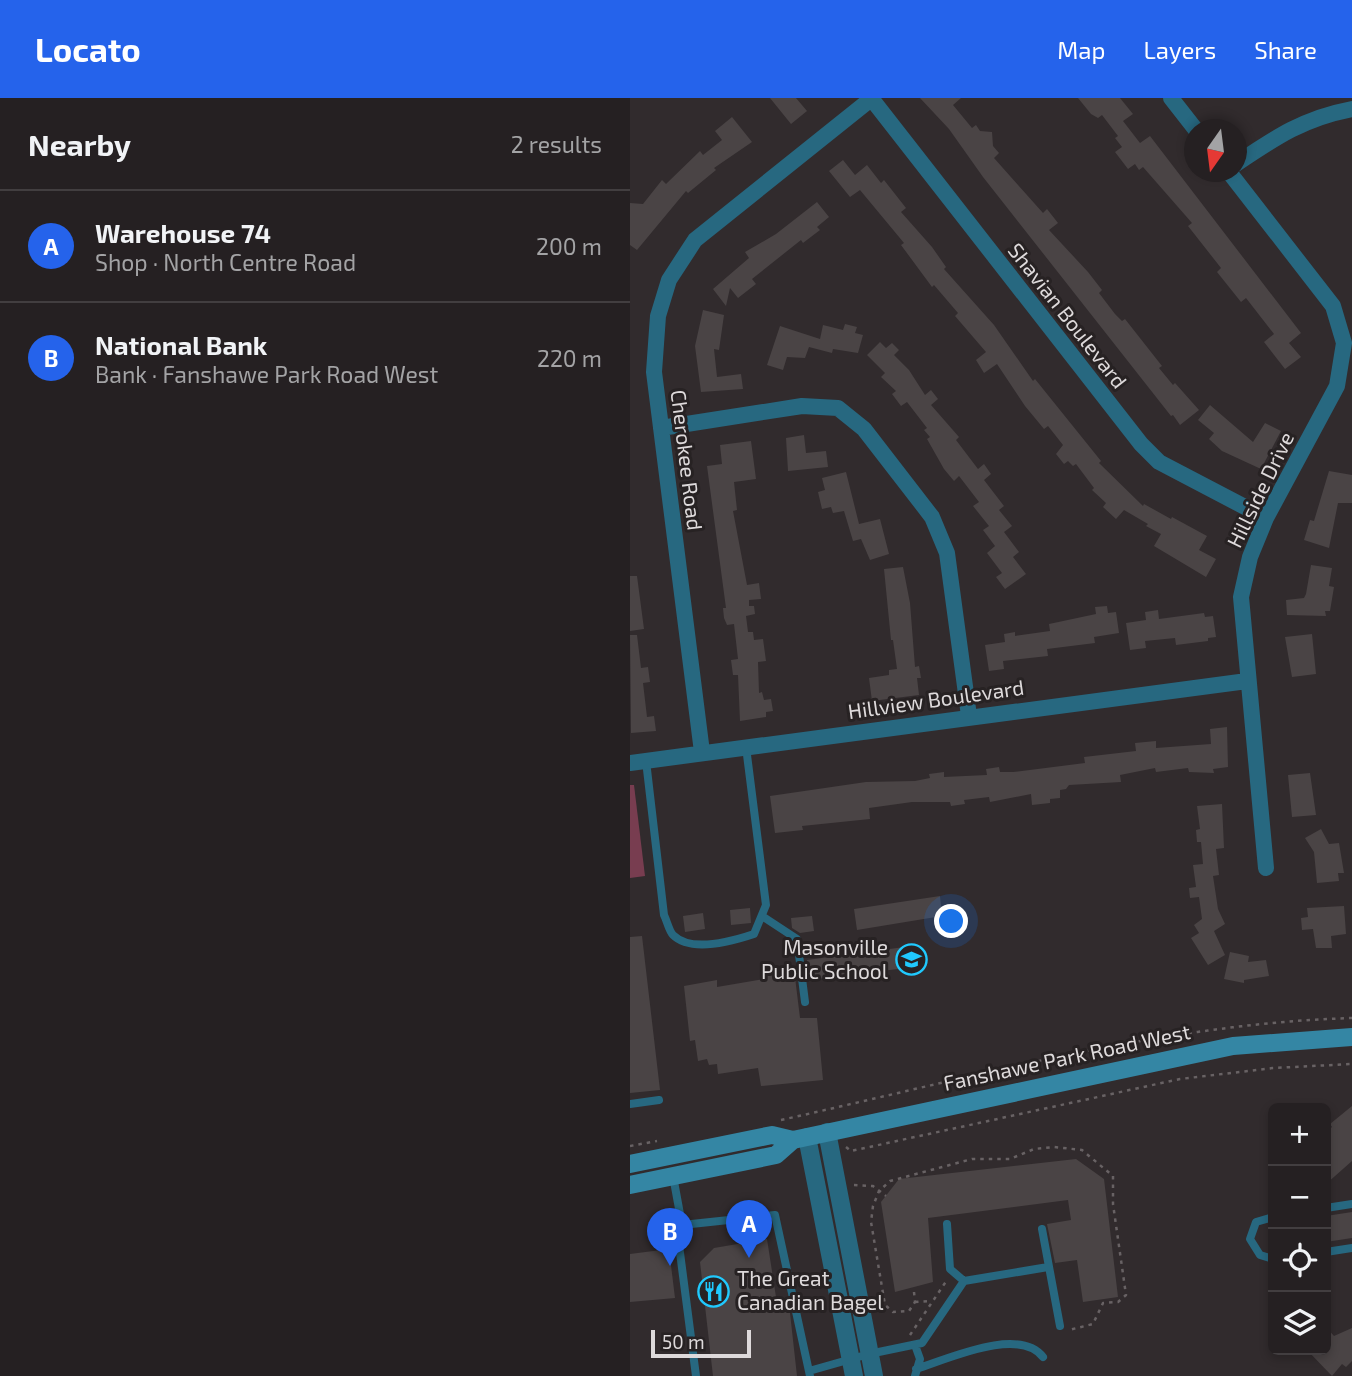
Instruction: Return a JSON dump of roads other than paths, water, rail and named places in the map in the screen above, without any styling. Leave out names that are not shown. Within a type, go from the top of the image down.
[{"type":"main road","name":"Fanshawe Park Road West","points":[[630,1164],[772,1135],[800,1138],[1233,1046],[1352,1037]]},
{"type":"main road","name":"Fanshawe Park Road West","points":[[630,1185],[776,1155],[800,1138]]},
{"type":"street","name":"Cherokee Road","points":[[702,752],[654,372],[658,316],[668,280],[695,240],[871,98]]},
{"type":"street","name":"Shavian Boulevard","points":[[871,98],[1141,444],[1159,462],[1266,518]]},
{"type":"street","points":[[1171,98],[1187,119]]},
{"type":"street","points":[[1247,157],[1293,126],[1327,114],[1352,109]]},
{"type":"street","name":"Hillside Drive","points":[[1237,182],[1333,306],[1344,343],[1337,386],[1266,518],[1250,557],[1241,597],[1266,868]]},
{"type":"street","points":[[661,428],[802,406],[838,408],[864,429],[932,517],[947,553],[969,716]]},
{"type":"street","name":"Hillview Boulevard","points":[[638,762],[1247,681]]},
{"type":"street","points":[[827,1132],[874,1376]]},
{"type":"street","points":[[800,1138],[852,1367]]},
{"type":"lane","points":[[638,762],[664,915],[672,934],[685,942],[697,944],[739,939],[754,934],[766,905],[746,747]]},
{"type":"lane","points":[[762,916],[797,939],[805,1002]]},
{"type":"lane","points":[[630,1104],[659,1100]]},
{"type":"lane","points":[[673,1176],[682,1225],[679,1245],[695,1376]]},
{"type":"lane","points":[[1331,1207],[1352,1204]]},
{"type":"lane","points":[[682,1225],[775,1215],[810,1373],[852,1367],[869,1354],[922,1343],[964,1281],[1048,1267]]},
{"type":"lane","points":[[1268,1218],[1256,1222],[1250,1239],[1259,1255],[1268,1258]]},
{"type":"lane","points":[[947,1224],[950,1269],[964,1281]]},
{"type":"lane","points":[[1042,1229],[1060,1326]]},
{"type":"lane","points":[[1331,1251],[1352,1248]]},
{"type":"lane","points":[[915,1372],[1004,1343],[1025,1343],[1037,1349],[1043,1357]]},
{"type":"lane","points":[[915,1345],[920,1359],[915,1372]]},
{"type":"place","name":"Masonville Public School","points":[[911,960]]},
{"type":"place","name":"Warehouse 74","points":[[749,1258]]},
{"type":"place","name":"National Bank","points":[[670,1266]]},
{"type":"place","name":"The Great Canadian Bagel","points":[[714,1291]]}]
